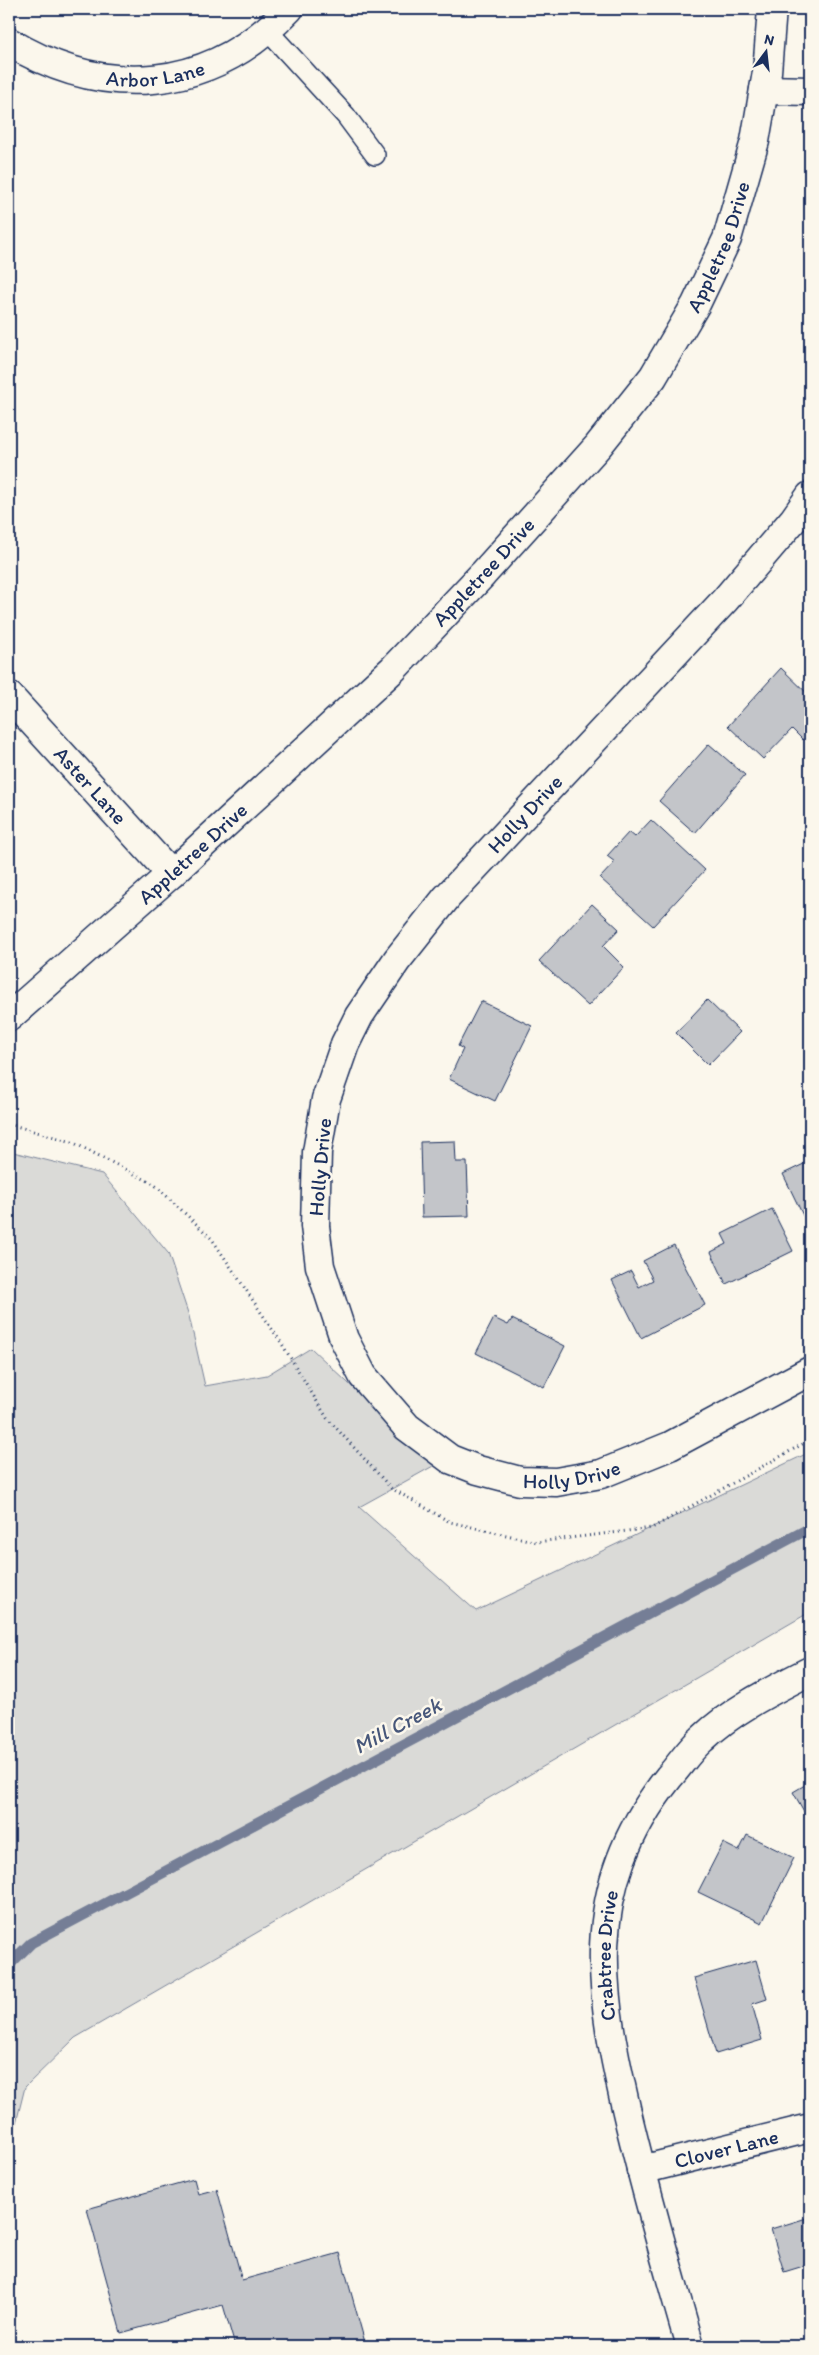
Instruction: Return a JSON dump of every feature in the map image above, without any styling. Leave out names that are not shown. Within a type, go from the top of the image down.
[{"type":"street","name":"Arbor Lane","points":[[9,42],[37,59],[80,75],[118,81],[176,77],[219,60],[259,38],[289,9]]},
{"type":"street","name":"Appletree Drive","points":[[9,1017],[171,874],[392,669],[483,574],[598,446],[653,377],[696,304],[727,239],[755,141],[764,90],[772,9]]},
{"type":"street","points":[[764,90],[810,91]]},
{"type":"street","name":"Holly Drive","points":[[810,496],[794,519],[725,600],[448,897],[397,960],[360,1016],[345,1044],[326,1099],[317,1152],[315,1226],[320,1266],[344,1339],[363,1376],[407,1427],[450,1459],[478,1470],[520,1480],[556,1482],[601,1474],[670,1446],[810,1371]]},
{"type":"street","name":"Aster Lane","points":[[9,696],[171,874]]},
{"type":"street","name":"Crabtree Drive","points":[[690,2346],[641,2170],[616,2065],[604,1996],[604,1932],[611,1890],[621,1854],[649,1802],[700,1740],[769,1692],[810,1671]]},
{"type":"street","name":"Clover Lane","points":[[641,2170],[810,2128]]},
{"type":"lane","points":[[267,30],[346,116],[375,156]]},
{"type":"shaded area","points":[[9,1151],[102,1174],[168,1253],[189,1316],[205,1386],[267,1375],[311,1348],[435,1465],[359,1507],[476,1611],[810,1452],[810,1612],[75,2038],[25,2087],[13,2135],[9,2139]]},
{"type":"building","points":[[781,668],[810,696],[810,732],[803,740],[792,729],[763,759],[728,726]]},
{"type":"building","points":[[709,744],[745,775],[695,833],[659,801]]},
{"type":"building","points":[[651,820],[705,870],[653,926],[600,878],[615,862],[607,856],[629,832],[635,837]]},
{"type":"building","points":[[592,904],[619,929],[603,946],[624,967],[588,1006],[539,961]]},
{"type":"building","points":[[707,1000],[740,1032],[708,1065],[676,1033]]},
{"type":"building","points":[[481,1001],[532,1026],[495,1101],[449,1079],[463,1049],[458,1046]]},
{"type":"building","points":[[455,1141],[456,1162],[467,1162],[469,1216],[422,1217],[420,1142]]},
{"type":"building","points":[[810,1161],[810,1230],[783,1174]]},
{"type":"building","points":[[772,1209],[793,1251],[726,1284],[711,1252],[727,1244],[722,1234]]},
{"type":"building","points":[[674,1245],[705,1305],[641,1338],[612,1280],[631,1271],[639,1287],[653,1280],[643,1261]]},
{"type":"building","points":[[494,1318],[508,1325],[512,1319],[565,1346],[544,1387],[476,1353]]},
{"type":"building","points":[[810,1782],[810,1822],[793,1792]]},
{"type":"building","points":[[747,1835],[794,1858],[762,1923],[698,1892],[723,1843],[739,1851]]},
{"type":"building","points":[[756,1960],[767,1999],[752,2004],[762,2040],[716,2054],[694,1978]]},
{"type":"building","points":[[194,2179],[198,2194],[217,2189],[242,2280],[340,2253],[366,2346],[235,2346],[223,2305],[121,2333],[87,2209]]},
{"type":"building","points":[[810,2217],[810,2264],[784,2272],[771,2229]]},
{"type":"waterway","name":"Mill Creek","points":[[9,1965],[31,1943],[810,1528]]}]
